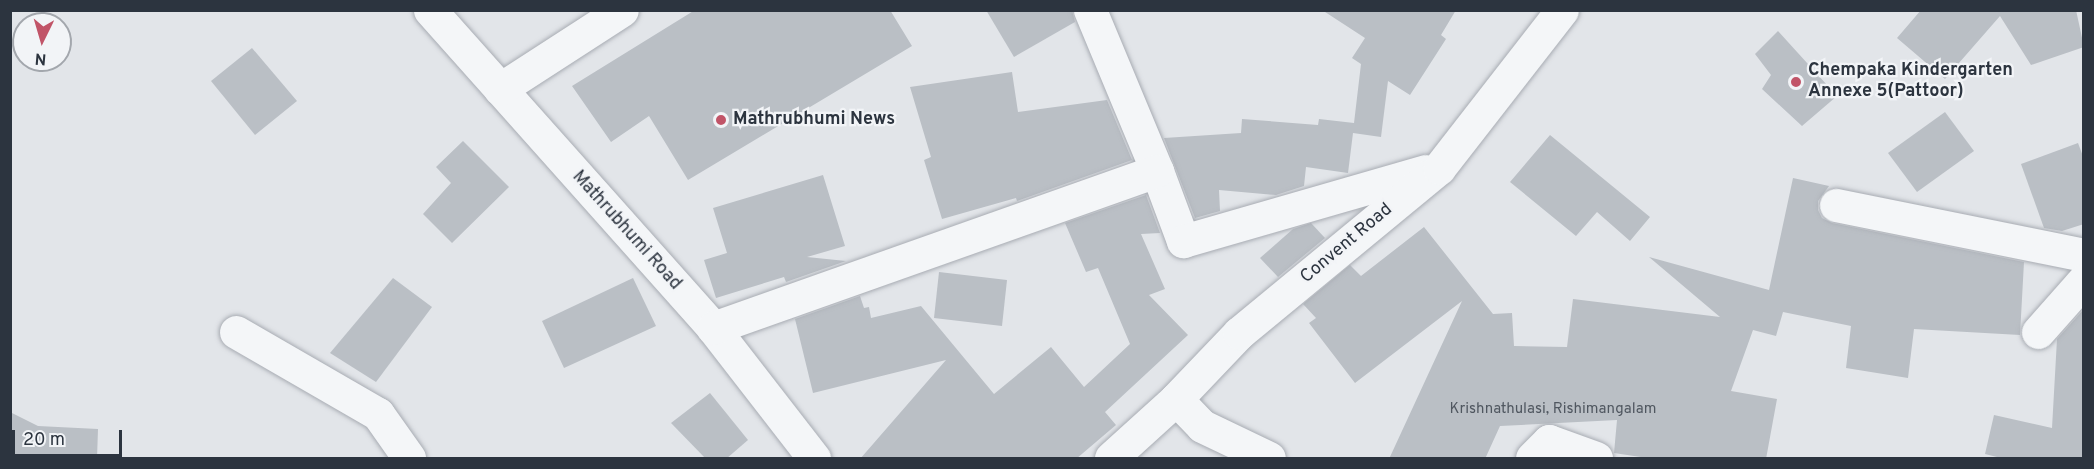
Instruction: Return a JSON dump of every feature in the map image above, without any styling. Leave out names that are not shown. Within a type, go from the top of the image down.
[{"type":"street","name":"Mathrubhumi Road","points":[[429,10],[713,328],[814,459]]},
{"type":"street","points":[[500,89],[622,10]]},
{"type":"street","points":[[1090,10],[1157,171],[1183,241],[1439,168]]},
{"type":"street","name":"Convent Road","points":[[1111,459],[1176,399],[1239,333],[1439,168],[1562,10]]},
{"type":"street","points":[[713,328],[1157,171]]},
{"type":"street","points":[[1836,205],[2084,255]]},
{"type":"street","points":[[2038,332],[2084,280]]},
{"type":"street","points":[[236,332],[378,414],[409,459]]},
{"type":"street","points":[[1176,399],[1202,426],[1269,459]]},
{"type":"street","points":[[1532,459],[1549,441],[1596,459]]},
{"type":"building","name":"Mathrubhumi News","points":[[695,10],[890,10],[912,46],[688,180],[649,116],[611,142],[572,86]]},
{"type":"building","points":[[986,10],[1072,10],[1075,22],[1014,57]]},
{"type":"building","points":[[1322,10],[1456,10],[1441,35],[1446,39],[1410,95],[1388,81],[1381,137],[1353,133],[1348,173],[1306,167],[1304,186],[1276,195],[1219,190],[1220,211],[1195,218],[1164,138],[1241,133],[1242,119],[1318,125],[1319,119],[1354,123],[1361,64],[1352,58],[1365,38]]},
{"type":"building","points":[[1921,10],[2076,10],[2084,47],[2031,65],[2000,16],[1945,79],[1897,38]]},
{"type":"building","name":"Chempaka Kindergarten Annexe 5(Pattoor)","points":[[1778,31],[1837,96],[1802,126],[1762,89],[1771,75],[1755,54]]},
{"type":"building","points":[[252,48],[297,101],[255,135],[211,81]]},
{"type":"building","points":[[1012,72],[1018,112],[1107,100],[1132,160],[1017,201],[1016,198],[942,219],[924,160],[931,157],[910,87]]},
{"type":"building","points":[[1945,112],[1974,151],[1917,192],[1888,153]]},
{"type":"building","points":[[1550,135],[1650,217],[1630,241],[1597,212],[1576,236],[1510,182]]},
{"type":"building","points":[[463,141],[509,187],[452,243],[423,214],[451,183],[436,167]]},
{"type":"building","points":[[2078,143],[2084,159],[2084,224],[2062,231],[2044,228],[2021,164]]},
{"type":"building","points":[[823,175],[845,246],[807,257],[846,261],[786,282],[784,277],[716,298],[704,260],[727,253],[713,208]]},
{"type":"building","points":[[1793,178],[1829,186],[1818,201],[1818,210],[1822,218],[1832,223],[2024,262],[2020,335],[1914,329],[1908,378],[1846,368],[1851,326],[1783,312],[1776,336],[1753,330],[1731,391],[1777,399],[1766,459],[1654,459],[1614,453],[1617,420],[1500,426],[1485,459],[1389,459],[1462,301],[1355,383],[1309,323],[1316,318],[1303,304],[1350,265],[1361,276],[1424,227],[1493,314],[1512,313],[1514,346],[1567,347],[1573,299],[1720,317],[1649,257],[1769,290]]},
{"type":"building","points":[[1146,195],[1160,233],[1141,234],[1165,289],[1149,295],[1188,335],[1105,412],[1116,425],[1076,459],[860,459],[946,360],[813,393],[795,319],[860,296],[864,308],[869,307],[871,318],[921,306],[994,394],[1051,347],[1084,387],[1130,344],[1098,268],[1086,272],[1065,223]]},
{"type":"building","points":[[1311,223],[1325,238],[1278,277],[1260,258],[1293,229]]},
{"type":"building","points":[[939,272],[1007,280],[1002,326],[934,318]]},
{"type":"building","points":[[393,278],[432,307],[376,382],[330,353]]},
{"type":"building","points":[[633,278],[656,326],[564,368],[542,321]]},
{"type":"building","points":[[2084,309],[2084,459],[2005,459],[1985,454],[1994,415],[2052,428],[2057,339]]},
{"type":"building","points":[[710,393],[748,440],[726,459],[706,459],[671,423]]},
{"type":"building","points":[[10,412],[38,426],[98,429],[97,459],[10,459]]},
{"type":"place","name":"Chempaka Kindergarten Annexe 5(Pattoor)","points":[[1796,82]]},
{"type":"place","name":"Mathrubhumi News","points":[[721,120]]}]
